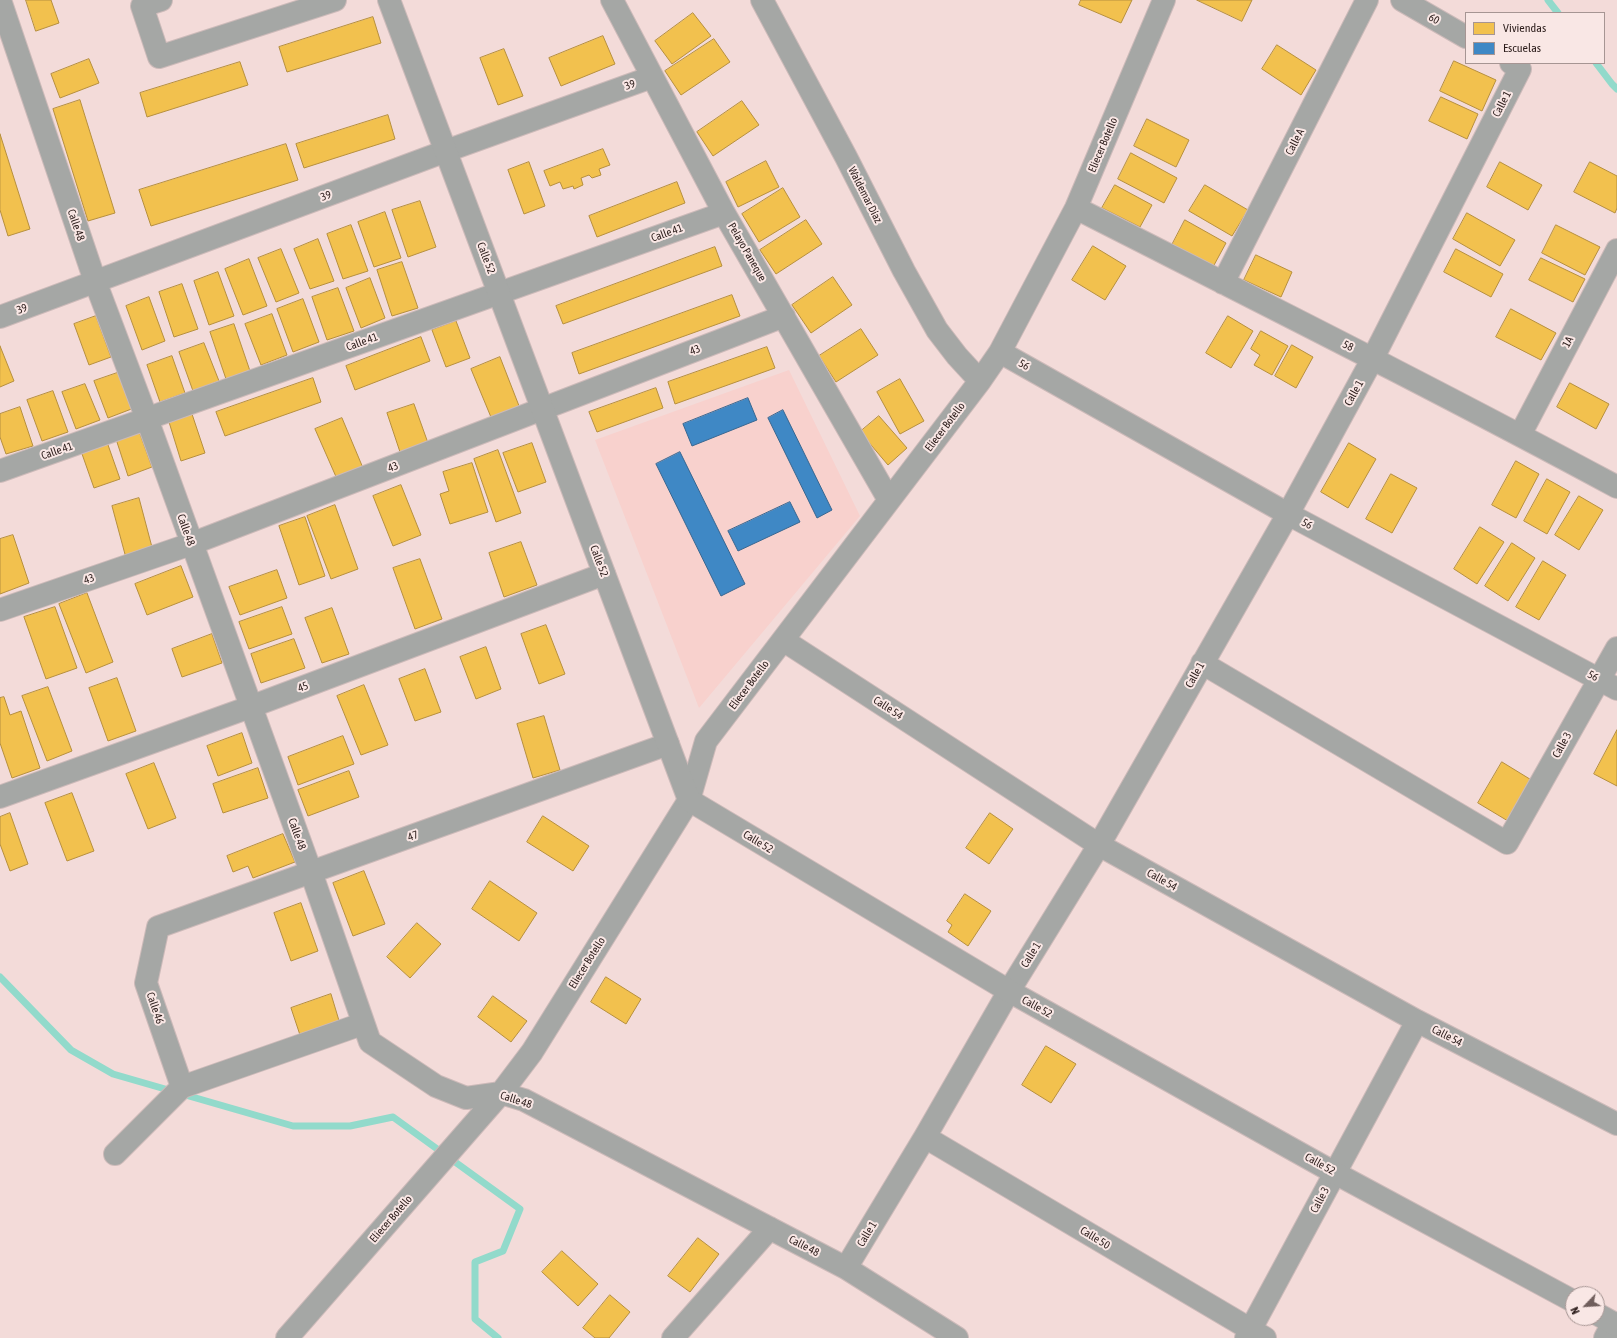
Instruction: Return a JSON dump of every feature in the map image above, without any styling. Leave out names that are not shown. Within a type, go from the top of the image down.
[{"type":"street","name":"Calle 48","points":[[0,0],[95,281],[147,419],[311,872],[362,1024],[370,1042],[436,1086],[466,1098],[501,1093],[524,1100],[846,1268],[957,1338]]},
{"type":"street","points":[[161,0],[142,6],[159,57],[335,0]]},
{"type":"street","name":"Calle 52","points":[[389,0],[689,800],[1009,991],[1335,1172],[1565,1297]]},
{"type":"street","name":"Pelayo Paneque","points":[[612,0],[724,212],[889,500]]},
{"type":"street","name":"Waldemar Díaz","points":[[762,0],[846,157],[904,271],[937,330],[957,356],[980,381]]},
{"type":"street","name":"Eliecer Botello","points":[[287,1338],[501,1093],[532,1052],[689,800],[706,741],[980,381],[1000,352],[1076,208],[1164,0]]},
{"type":"street","name":"Calle A","points":[[1224,283],[1367,0]]},
{"type":"street","name":"60","points":[[1402,0],[1465,36]]},
{"type":"street","name":"Calle 1","points":[[846,1268],[925,1137],[1009,991],[1099,846],[1288,514],[1373,358],[1515,66]]},
{"type":"street","name":"39","points":[[0,317],[446,151],[652,77]]},
{"type":"street","name":"58","points":[[1076,208],[1373,358],[1617,487]]},
{"type":"street","name":"Calle 41","points":[[0,471],[724,212]]},
{"type":"street","name":"1A","points":[[1520,435],[1617,250]]},
{"type":"street","name":"43","points":[[0,610],[191,544],[784,316]]},
{"type":"street","name":"56","points":[[1000,352],[1288,514],[1608,684]]},
{"type":"street","name":"45","points":[[0,796],[250,707],[604,574]]},
{"type":"street","name":"Calle 54","points":[[783,640],[1099,846],[1417,1021],[1617,1124]]},
{"type":"street","name":"Calle 3","points":[[1202,663],[1506,843],[1608,684],[1617,648]]},
{"type":"street","name":"47","points":[[158,927],[668,744]]},
{"type":"street","name":"Calle 46","points":[[158,927],[146,983],[182,1087]]},
{"type":"street","name":"Calle 3","points":[[1254,1335],[1335,1172],[1417,1021]]},
{"type":"street","points":[[115,1154],[182,1087],[362,1024]]},
{"type":"street","name":"Calle 50","points":[[925,1137],[1254,1335]]},
{"type":"street","points":[[672,1338],[770,1228]]},
{"type":"shaded area","points":[[789,370],[860,516],[699,708],[595,440]]},
{"type":"building: Viviendas","points":[[26,0],[51,0],[59,23],[36,31]]},
{"type":"building: Viviendas","points":[[1081,0],[1132,0],[1121,23],[1079,5]]},
{"type":"building: Viviendas","points":[[1197,0],[1252,0],[1242,21]]},
{"type":"building: Viviendas","points":[[693,13],[711,36],[672,64],[655,41]]},
{"type":"building: Viviendas","points":[[373,17],[381,43],[287,72],[279,47]]},
{"type":"building: Viviendas","points":[[603,36],[615,64],[561,86],[549,58]]},
{"type":"building: Viviendas","points":[[714,39],[730,62],[681,95],[665,71]]},
{"type":"building: Viviendas","points":[[1277,45],[1316,70],[1301,95],[1262,69]]},
{"type":"building: Viviendas","points":[[504,49],[523,96],[498,105],[480,58]]},
{"type":"building: Viviendas","points":[[89,59],[99,83],[60,98],[51,74]]},
{"type":"building: Viviendas","points":[[1454,61],[1496,80],[1482,111],[1440,91]]},
{"type":"building: Viviendas","points":[[240,62],[248,85],[147,117],[140,93]]},
{"type":"building: Viviendas","points":[[1441,97],[1478,114],[1467,139],[1429,121]]},
{"type":"building: Viviendas","points":[[80,100],[115,213],[88,221],[53,109]]},
{"type":"building: Viviendas","points":[[742,101],[759,125],[713,156],[697,132]]},
{"type":"building: Viviendas","points":[[388,115],[395,139],[304,168],[296,144]]},
{"type":"building: Viviendas","points":[[1147,119],[1189,140],[1176,167],[1134,146]]},
{"type":"building: Viviendas","points":[[0,134],[30,229],[8,236],[0,210]]},
{"type":"building: Viviendas","points":[[286,144],[298,180],[151,226],[139,190]]},
{"type":"building: Viviendas","points":[[603,149],[610,165],[599,169],[601,175],[592,178],[589,175],[581,178],[583,185],[574,189],[573,186],[563,189],[560,182],[550,186],[544,171]]},
{"type":"building: Viviendas","points":[[1131,153],[1177,178],[1164,203],[1118,179]]},
{"type":"building: Viviendas","points":[[766,161],[779,187],[738,207],[726,182]]},
{"type":"building: Viviendas","points":[[529,162],[545,206],[524,214],[508,170]]},
{"type":"building: Viviendas","points":[[1500,162],[1542,185],[1528,210],[1487,187]]},
{"type":"building: Viviendas","points":[[1590,162],[1617,176],[1617,208],[1615,213],[1574,192]]},
{"type":"building: Viviendas","points":[[677,182],[685,203],[597,237],[589,216]]},
{"type":"building: Viviendas","points":[[1115,185],[1152,205],[1140,227],[1102,208]]},
{"type":"building: Viviendas","points":[[1205,185],[1248,210],[1232,236],[1189,211]]},
{"type":"building: Viviendas","points":[[783,188],[800,217],[759,242],[742,214]]},
{"type":"building: Viviendas","points":[[420,201],[436,247],[408,257],[392,210]]},
{"type":"building: Viviendas","points":[[385,212],[401,258],[374,267],[358,222]]},
{"type":"building: Viviendas","points":[[1467,213],[1515,240],[1500,266],[1453,239]]},
{"type":"building: Viviendas","points":[[806,220],[822,244],[776,274],[760,250]]},
{"type":"building: Viviendas","points":[[1185,220],[1226,243],[1213,267],[1172,245]]},
{"type":"building: Viviendas","points":[[351,225],[368,271],[343,279],[327,234]]},
{"type":"building: Viviendas","points":[[1556,225],[1600,247],[1585,275],[1542,253]]},
{"type":"building: Viviendas","points":[[318,239],[334,281],[310,289],[294,249]]},
{"type":"building: Viviendas","points":[[1093,246],[1126,266],[1105,300],[1072,280]]},
{"type":"building: Viviendas","points":[[715,247],[722,266],[563,324],[556,306]]},
{"type":"building: Viviendas","points":[[281,249],[299,293],[276,302],[258,258]]},
{"type":"building: Viviendas","points":[[1456,249],[1503,274],[1491,297],[1444,272]]},
{"type":"building: Viviendas","points":[[1256,255],[1292,272],[1281,297],[1244,280]]},
{"type":"building: Viviendas","points":[[1541,258],[1585,279],[1573,302],[1529,280]]},
{"type":"building: Viviendas","points":[[249,259],[267,306],[243,315],[225,269]]},
{"type":"building: Viviendas","points":[[402,262],[418,308],[392,316],[377,270]]},
{"type":"building: Viviendas","points":[[218,272],[234,316],[209,325],[194,281]]},
{"type":"building: Viviendas","points":[[833,277],[852,305],[811,333],[792,305]]},
{"type":"building: Viviendas","points":[[370,278],[385,318],[361,328],[346,288]]},
{"type":"building: Viviendas","points":[[182,284],[198,329],[174,337],[159,292]]},
{"type":"building: Viviendas","points":[[338,288],[354,331],[327,340],[312,297]]},
{"type":"building: Viviendas","points":[[732,295],[740,316],[579,374],[572,353]]},
{"type":"building: Viviendas","points":[[149,297],[165,341],[142,350],[126,306]]},
{"type":"building: Viviendas","points":[[303,299],[319,342],[293,352],[277,309]]},
{"type":"building: Viviendas","points":[[1511,309],[1556,333],[1541,360],[1496,337]]},
{"type":"building: Viviendas","points":[[272,314],[287,355],[261,365],[245,324]]},
{"type":"building: Viviendas","points":[[96,316],[111,357],[89,365],[74,324]]},
{"type":"building: Viviendas","points":[[1228,316],[1253,331],[1231,368],[1206,353]]},
{"type":"building: Viviendas","points":[[456,321],[470,358],[446,367],[432,330]]},
{"type":"building: Viviendas","points":[[234,324],[250,371],[226,379],[210,332]]},
{"type":"building: Viviendas","points":[[861,329],[878,355],[836,382],[819,356]]},
{"type":"building: Viviendas","points":[[1261,331],[1288,346],[1272,375],[1254,365],[1260,355],[1251,349]]},
{"type":"building: Viviendas","points":[[421,337],[430,361],[355,390],[346,366]]},
{"type":"building: Viviendas","points":[[204,343],[219,381],[193,391],[179,352]]},
{"type":"building: Viviendas","points":[[1292,345],[1313,357],[1296,388],[1275,376]]},
{"type":"building: Viviendas","points":[[0,346],[14,381],[0,387]]},
{"type":"building: Viviendas","points":[[767,347],[775,368],[675,404],[668,382]]},
{"type":"building: Viviendas","points":[[172,356],[185,393],[160,402],[147,365]]},
{"type":"building: Viviendas","points":[[500,357],[521,411],[493,422],[471,369]]},
{"type":"building: Viviendas","points":[[120,372],[134,408],[108,418],[94,381]]},
{"type":"building: Viviendas","points":[[313,378],[321,402],[225,436],[216,412]]},
{"type":"building: Viviendas","points":[[900,379],[924,421],[900,434],[877,392]]},
{"type":"building: Viviendas","points":[[1570,383],[1609,404],[1596,429],[1557,407]]},
{"type":"building: Viviendas","points":[[85,384],[100,420],[76,429],[62,392]]},
{"type":"building: Viviendas","points":[[656,388],[663,408],[597,432],[589,412]]},
{"type":"building: Viviendas","points":[[53,391],[68,432],[42,441],[27,400]]},
{"type":"building: Viviendas","points":[[414,404],[428,443],[400,452],[387,413]]},
{"type":"building: Viviendas","points":[[20,407],[33,446],[6,454],[0,437],[0,414]]},
{"type":"building: Viviendas","points":[[192,414],[205,453],[181,461],[169,422]]},
{"type":"building: Viviendas","points":[[879,416],[907,448],[888,465],[860,432]]},
{"type":"building: Viviendas","points":[[342,418],[363,468],[337,479],[315,429]]},
{"type":"building: Viviendas","points":[[139,431],[152,467],[128,476],[116,439]]},
{"type":"building: Viviendas","points":[[107,442],[120,479],[94,488],[81,451]]},
{"type":"building: Viviendas","points":[[532,443],[546,482],[518,492],[503,453]]},
{"type":"building: Viviendas","points":[[1349,443],[1376,459],[1348,508],[1321,492]]},
{"type":"building: Viviendas","points":[[498,450],[521,513],[496,522],[474,459]]},
{"type":"building: Viviendas","points":[[1516,461],[1539,474],[1516,518],[1492,505]]},
{"type":"building: Viviendas","points":[[472,463],[488,512],[450,524],[440,494],[449,491],[443,472]]},
{"type":"building: Viviendas","points":[[1391,474],[1417,488],[1392,533],[1366,519]]},
{"type":"building: Viviendas","points":[[1547,479],[1570,492],[1547,534],[1524,521]]},
{"type":"building: Viviendas","points":[[401,485],[421,535],[393,546],[373,496]]},
{"type":"building: Viviendas","points":[[1579,496],[1603,510],[1579,550],[1555,535]]},
{"type":"building: Viviendas","points":[[139,498],[153,551],[126,558],[112,506]]},
{"type":"building: Viviendas","points":[[335,505],[358,569],[331,579],[307,516]]},
{"type":"building: Viviendas","points":[[305,517],[325,576],[299,585],[279,526]]},
{"type":"building: Viviendas","points":[[1480,527],[1504,542],[1477,584],[1454,569]]},
{"type":"building: Viviendas","points":[[13,535],[29,583],[0,594],[0,539]]},
{"type":"building: Viviendas","points":[[521,542],[537,585],[504,597],[489,553]]},
{"type":"building: Viviendas","points":[[1512,543],[1535,558],[1508,601],[1485,586]]},
{"type":"building: Viviendas","points":[[420,559],[442,619],[415,629],[393,568]]},
{"type":"building: Viviendas","points":[[1543,561],[1566,575],[1539,620],[1516,607]]},
{"type":"building: Viviendas","points":[[181,566],[193,597],[147,615],[135,584]]},
{"type":"building: Viviendas","points":[[277,570],[287,598],[240,615],[229,587]]},
{"type":"building: Viviendas","points":[[87,593],[113,662],[86,673],[59,604]]},
{"type":"building: Viviendas","points":[[55,607],[77,668],[46,679],[24,617]]},
{"type":"building: Viviendas","points":[[282,607],[292,634],[249,649],[239,622]]},
{"type":"building: Viviendas","points":[[332,608],[349,654],[322,663],[305,618]]},
{"type":"building: Viviendas","points":[[546,625],[565,674],[539,684],[521,634]]},
{"type":"building: Viviendas","points":[[212,634],[222,663],[182,677],[172,649]]},
{"type":"building: Viviendas","points":[[294,639],[305,668],[261,683],[251,654]]},
{"type":"building: Viviendas","points":[[486,647],[501,689],[476,699],[460,657]]},
{"type":"building: Viviendas","points":[[425,669],[441,712],[415,721],[399,679]]},
{"type":"building: Viviendas","points":[[117,678],[136,731],[108,741],[89,688]]},
{"type":"building: Viviendas","points":[[364,685],[388,745],[361,755],[337,696]]},
{"type":"building: Viviendas","points":[[48,687],[72,751],[47,761],[22,696]]},
{"type":"building: Viviendas","points":[[4,697],[10,715],[21,711],[40,768],[12,778],[0,743],[0,698]]},
{"type":"building: Viviendas","points":[[544,716],[560,770],[533,778],[517,724]]},
{"type":"building: Viviendas","points":[[1617,730],[1617,786],[1594,774]]},
{"type":"building: Viviendas","points":[[242,733],[252,763],[218,776],[207,746]]},
{"type":"building: Viviendas","points":[[343,736],[354,764],[298,785],[288,757]]},
{"type":"building: Viviendas","points":[[1502,762],[1533,781],[1508,821],[1478,803]]},
{"type":"building: Viviendas","points":[[154,763],[176,818],[148,829],[126,774]]},
{"type":"building: Viviendas","points":[[258,768],[268,798],[223,813],[213,784]]},
{"type":"building: Viviendas","points":[[349,771],[359,797],[308,816],[298,790]]},
{"type":"building: Viviendas","points":[[72,793],[94,851],[67,861],[45,803]]},
{"type":"building: Viviendas","points":[[10,813],[28,864],[10,871],[0,844],[0,817]]},
{"type":"building: Viviendas","points":[[990,813],[1013,829],[989,864],[966,848]]},
{"type":"building: Viviendas","points":[[543,816],[589,846],[573,871],[527,842]]},
{"type":"building: Viviendas","points":[[283,834],[295,862],[253,878],[248,866],[233,872],[227,856]]},
{"type":"building: Viviendas","points":[[364,871],[385,924],[353,936],[333,883]]},
{"type":"building: Viviendas","points":[[490,881],[537,913],[519,941],[472,909]]},
{"type":"building: Viviendas","points":[[965,894],[991,911],[968,946],[948,932],[952,925],[947,921]]},
{"type":"building: Viviendas","points":[[301,903],[318,951],[291,961],[274,913]]},
{"type":"building: Viviendas","points":[[417,923],[441,944],[410,978],[387,957]]},
{"type":"building: Viviendas","points":[[606,977],[641,999],[626,1024],[591,1002]]},
{"type":"building: Viviendas","points":[[331,994],[340,1024],[301,1038],[291,1008]]},
{"type":"building: Viviendas","points":[[493,996],[527,1021],[511,1042],[478,1017]]},
{"type":"building: Viviendas","points":[[1046,1046],[1076,1064],[1051,1103],[1022,1085]]},
{"type":"building: Viviendas","points":[[698,1238],[719,1254],[690,1292],[668,1276]]},
{"type":"building: Viviendas","points":[[562,1251],[598,1284],[578,1306],[542,1272]]},
{"type":"building: Viviendas","points":[[610,1295],[630,1312],[609,1338],[595,1338],[583,1328]]},
{"type":"building: Escuelas","points":[[748,398],[757,420],[692,446],[683,424]]},
{"type":"building: Escuelas","points":[[783,410],[832,510],[817,518],[768,418]]},
{"type":"building: Escuelas","points":[[680,452],[745,584],[721,596],[656,464]]},
{"type":"building: Escuelas","points":[[790,502],[800,522],[738,551],[728,531]]},
{"type":"waterway","points":[[1548,0],[1557,12]]},
{"type":"waterway","points":[[1597,64],[1617,89]]},
{"type":"waterway","points":[[0,977],[71,1050],[113,1074],[172,1091]]},
{"type":"waterway","points":[[182,1094],[293,1126],[350,1126],[393,1117],[520,1209],[503,1251],[475,1262],[475,1319],[498,1338]]}]
